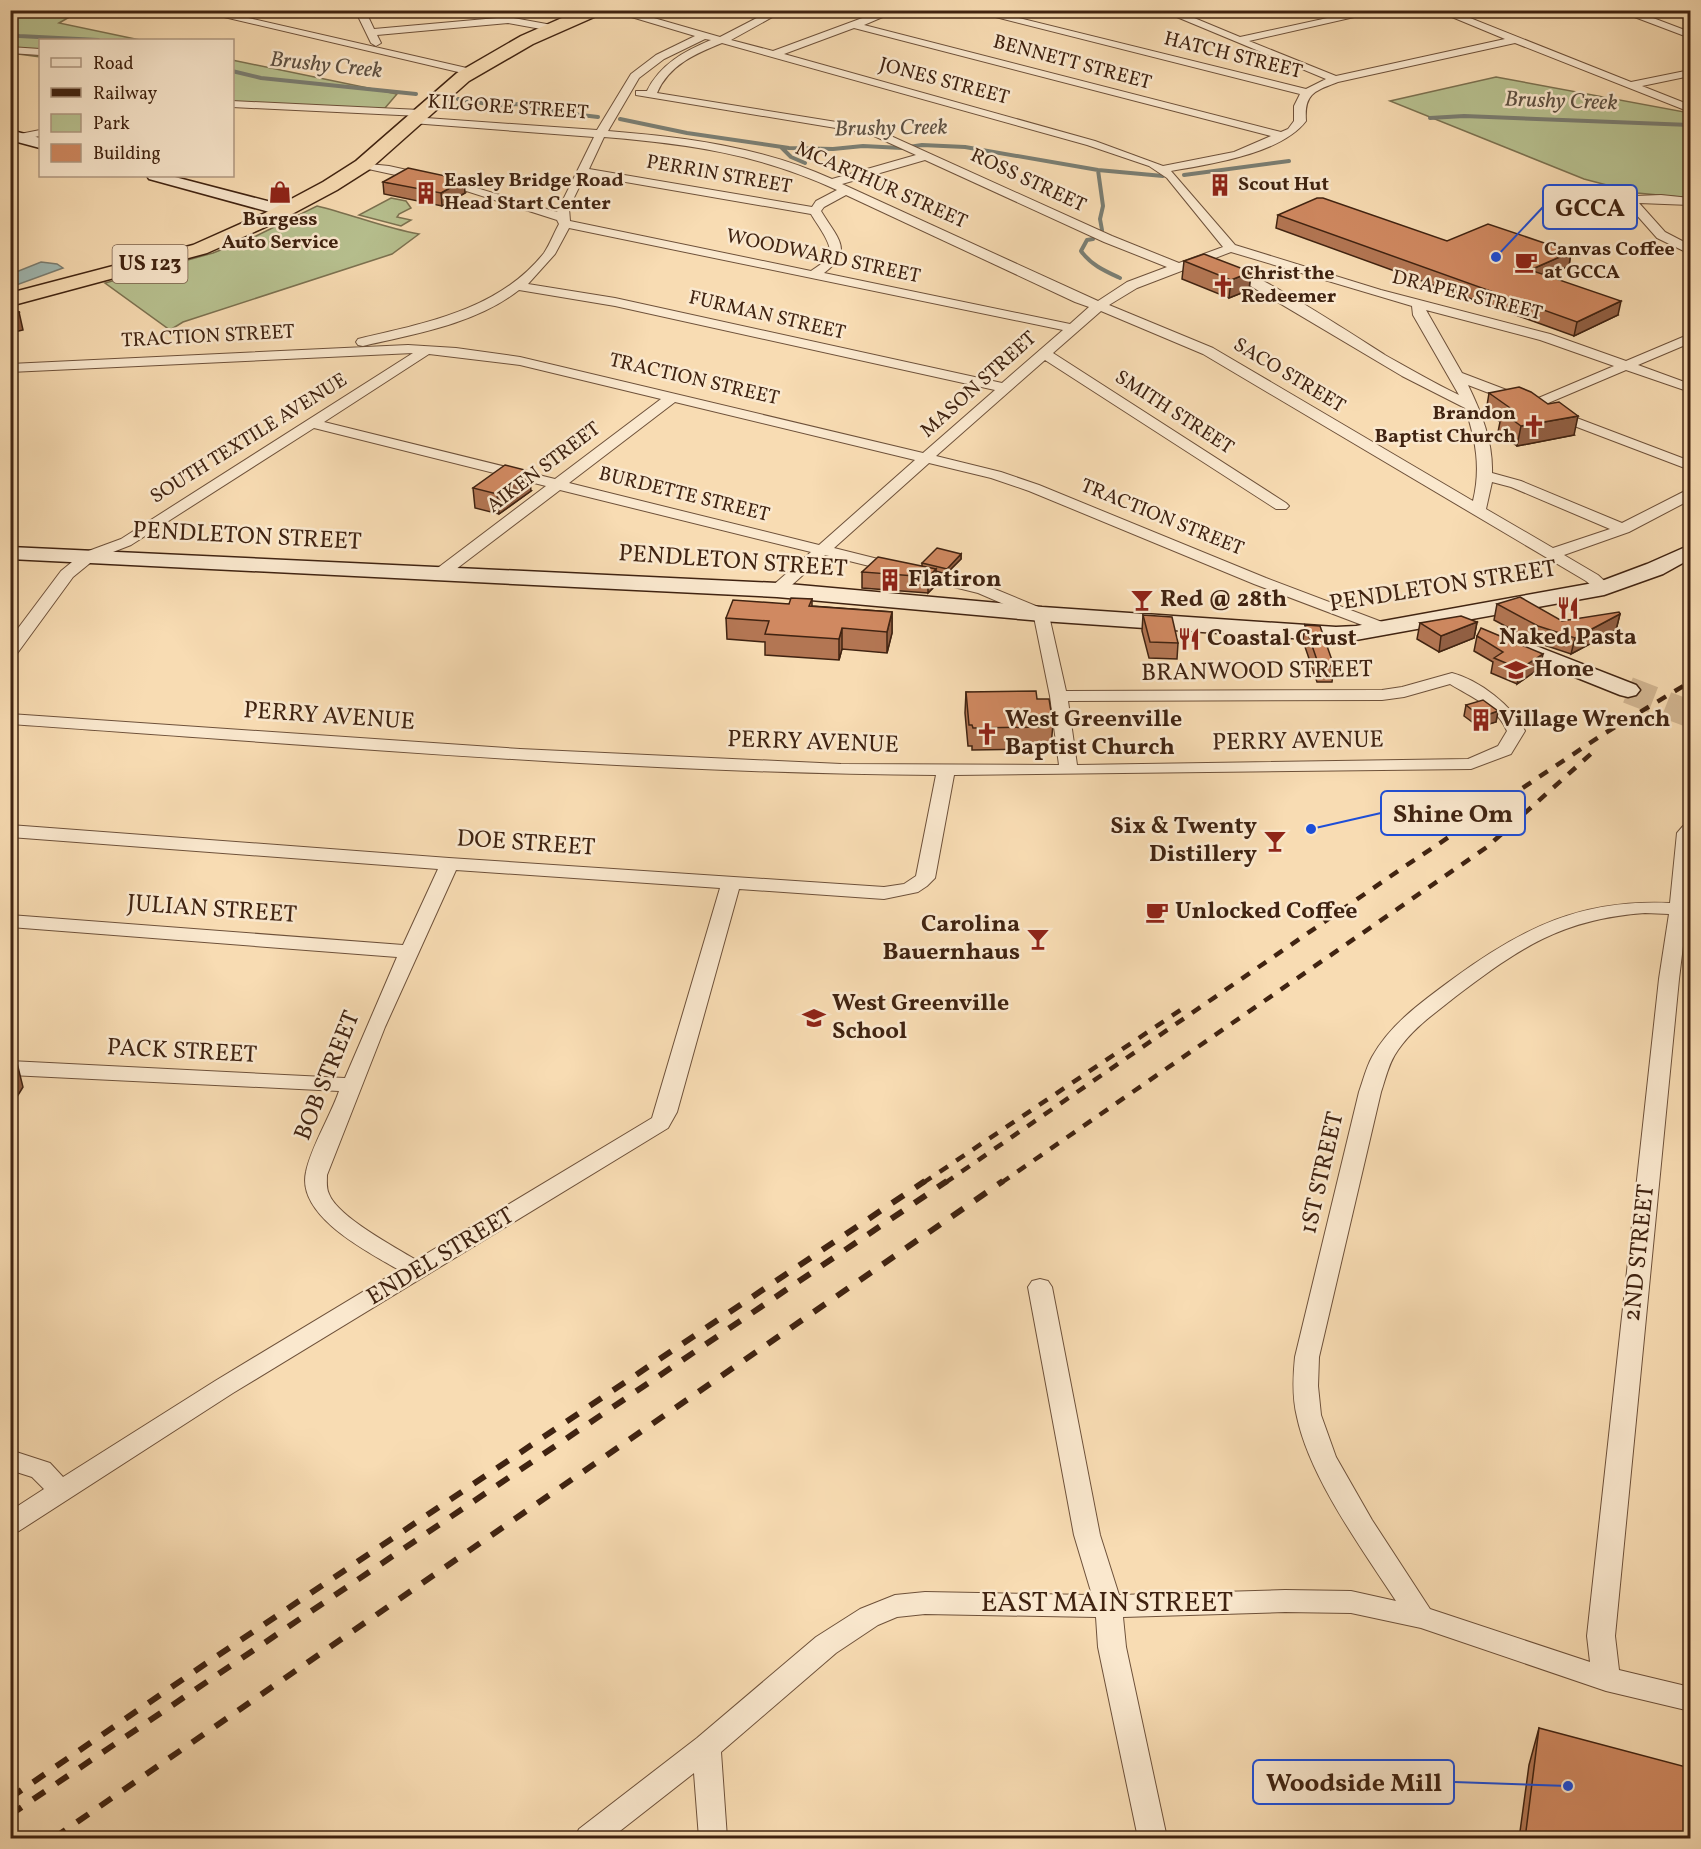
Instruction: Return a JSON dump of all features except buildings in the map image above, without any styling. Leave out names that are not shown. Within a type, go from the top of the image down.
[{"type":"highway","name":"US 123","points":[[10,300],[200,249],[284,211],[363,165],[386,147],[446,90],[471,72],[552,28],[595,10]]},
{"type":"main road","points":[[13,137],[39,143]]},
{"type":"main road","points":[[159,177],[284,211]]},
{"type":"main road","name":"PENDLETON STREET","points":[[10,553],[777,590],[1042,614],[1336,634],[1384,628],[1604,588],[1655,569],[1690,551]]},
{"type":"main road","points":[[1448,617],[1628,690]]},
{"type":"street","points":[[186,10],[471,72]]},
{"type":"street","points":[[360,10],[372,32],[379,52]]},
{"type":"street","name":"JONES STREET","points":[[613,10],[1012,119],[1135,157],[1162,169],[1231,248]]},
{"type":"street","points":[[651,95],[663,75],[676,62],[780,10]]},
{"type":"street","points":[[774,55],[894,10]]},
{"type":"street","name":"HATCH STREET","points":[[972,10],[1309,93]]},
{"type":"street","points":[[1165,10],[1335,79]]},
{"type":"street","points":[[1238,40],[1380,10]]},
{"type":"street","points":[[1440,10],[1690,109]]},
{"type":"street","points":[[1622,10],[1690,35]]},
{"type":"street","points":[[372,32],[505,15],[552,28]]},
{"type":"street","points":[[1309,15],[1326,22]]},
{"type":"street","name":"BENNETT STREET","points":[[854,25],[1281,135]]},
{"type":"street","points":[[345,351],[361,343],[456,317],[519,286],[542,266],[562,234],[563,208],[601,133],[635,76],[650,63],[703,36]]},
{"type":"street","points":[[1162,169],[1237,155],[1281,135],[1299,124],[1300,102],[1317,87],[1335,79],[1515,40]]},
{"type":"street","points":[[10,50],[39,52]]},
{"type":"street","points":[[1631,86],[1690,73]]},
{"type":"street","name":"ROSS STREET","points":[[625,91],[855,128],[878,134],[1108,239],[1177,267]]},
{"type":"street","name":"KILGORE STREET","points":[[234,104],[601,133]]},
{"type":"street","points":[[13,137],[39,133]]},
{"type":"street","name":"MCARTHUR STREET","points":[[601,133],[672,139],[725,148],[789,165],[1099,306]]},
{"type":"street","points":[[832,183],[917,151]]},
{"type":"street","name":"WOODWARD STREET","points":[[363,165],[402,171],[485,191],[564,221],[1072,328]]},
{"type":"street","name":"PERRIN STREET","points":[[582,171],[815,211]]},
{"type":"street","points":[[813,275],[831,262],[836,254],[835,246],[815,211],[827,199],[846,190]]},
{"type":"street","points":[[1690,201],[1645,198],[1632,203],[1661,235],[1690,250]]},
{"type":"street","name":"MASON STREET","points":[[777,590],[1099,306],[1131,285],[1231,248]]},
{"type":"street","name":"DRAPER STREET","points":[[1231,248],[1418,304],[1545,337],[1690,388]]},
{"type":"street","points":[[1203,258],[1262,285],[1387,361],[1468,405]]},
{"type":"street","name":"FURMAN STREET","points":[[519,286],[615,302],[1005,388]]},
{"type":"street","points":[[1418,304],[1420,315],[1456,376],[1483,440],[1485,476],[1482,500],[1478,510]]},
{"type":"street","name":"SACO STREET","points":[[1099,306],[1208,351],[1592,578],[1604,588]]},
{"type":"street","points":[[1534,405],[1690,338]]},
{"type":"street","name":"TRACTION STREET","points":[[10,368],[345,351],[427,350],[488,355],[520,361],[996,475],[1034,488],[1260,581],[1384,628]]},
{"type":"street","name":"SOUTH TEXTILE AVENUE","points":[[10,651],[67,574],[89,556],[126,542],[427,350]]},
{"type":"street","name":"SMITH STREET","points":[[1044,353],[1281,506]]},
{"type":"street","points":[[1456,376],[1690,466]]},
{"type":"street","name":"AIKEN STREET","points":[[441,573],[673,397]]},
{"type":"street","name":"BURDETTE STREET","points":[[314,424],[984,590],[1042,614]]},
{"type":"street","points":[[1485,476],[1516,484],[1624,529]]},
{"type":"street","points":[[1550,554],[1624,529],[1690,494]]},
{"type":"street","points":[[1336,634],[1342,622],[1339,611]]},
{"type":"street","points":[[1042,614],[1059,696],[1069,770]]},
{"type":"street","name":"BRANWOOD STREET","points":[[1059,696],[1392,694],[1452,678]]},
{"type":"street","name":"PERRY AVENUE","points":[[10,719],[532,755],[767,766],[946,770],[1471,764],[1504,750],[1516,731],[1512,719],[1491,702],[1452,678]]},
{"type":"street","name":"DOE STREET","points":[[10,831],[449,864],[884,893],[904,891],[919,885],[925,878],[946,770]]},
{"type":"street","name":"2ND STREET","points":[[1606,1679],[1602,1625],[1668,990],[1686,833],[1690,831]]},
{"type":"street","name":"BOB STREET","points":[[417,1271],[340,1221],[324,1206],[316,1191],[317,1175],[380,1015],[429,914],[449,864]]},
{"type":"street","name":"ENDEL STREET","points":[[10,1524],[224,1387],[660,1123],[666,1112],[731,884]]},
{"type":"street","name":"1ST STREET","points":[[1421,1617],[1342,1491],[1314,1434],[1305,1386],[1307,1357],[1373,1081],[1381,1060],[1393,1041],[1411,1022],[1482,967],[1532,933],[1564,921],[1611,910],[1649,906],[1679,909]]},
{"type":"street","name":"JULIAN STREET","points":[[10,921],[410,952]]},
{"type":"street","name":"PACK STREET","points":[[10,1068],[352,1085]]},
{"type":"street","points":[[1040,1287],[1087,1535],[1109,1605],[1112,1647],[1152,1839]]},
{"type":"street","points":[[10,1461],[41,1470],[61,1491]]},
{"type":"street","name":"EAST MAIN STREET","points":[[589,1839],[707,1747],[826,1646],[869,1617],[895,1606],[925,1602],[1109,1605],[1284,1601],[1351,1602],[1421,1617],[1606,1679],[1690,1699]]},
{"type":"street","points":[[707,1747],[713,1839]]},
{"type":"green space","points":[[11,11],[80,11],[59,23],[135,39],[39,39],[39,57],[11,53]]},
{"type":"green space","points":[[234,60],[397,94],[385,108],[328,109],[234,102]]},
{"type":"green space","points":[[1496,77],[1690,113],[1690,198],[1637,193],[1584,179],[1390,101]]},
{"type":"green space","points":[[391,198],[406,201],[411,208],[397,217],[411,220],[401,226],[359,215]]},
{"type":"green space","points":[[317,206],[419,234],[392,254],[183,322],[170,330],[105,283],[213,253],[256,236]]},
{"type":"water","points":[[41,262],[57,264],[63,268],[11,287],[11,274]]},
{"type":"waterway","name":"Brushy Creek","points":[[10,32],[19,36],[78,39]]},
{"type":"waterway","name":"Brushy Creek","points":[[234,71],[261,78],[416,94]]},
{"type":"waterway","name":"Brushy Creek","points":[[458,99],[494,105],[523,104],[556,112],[598,117]]},
{"type":"waterway","name":"Brushy Creek","points":[[1430,118],[1464,116],[1690,125]]},
{"type":"waterway","name":"Brushy Creek","points":[[620,119],[687,133],[789,148],[833,149],[863,146],[902,148],[922,145],[965,147],[1098,170]]},
{"type":"waterway","points":[[781,147],[791,157],[805,163]]},
{"type":"waterway","name":"Brushy Creek","points":[[1184,175],[1289,161]]},
{"type":"waterway","name":"Brushy Creek","points":[[1098,170],[1163,176]]},
{"type":"waterway","points":[[1098,170],[1103,206],[1100,219],[1102,230]]},
{"type":"waterway","points":[[1093,239],[1087,240],[1081,251],[1094,264],[1120,278]]},
{"type":"tunnel","points":[[1628,690],[1690,714]]},
{"type":"railway","points":[[945,1183],[1401,869],[1602,735],[1690,682]]},
{"type":"railway","points":[[1001,1183],[1487,847],[1593,752]]},
{"type":"railway","points":[[923,1183],[1185,1007]]},
{"type":"railway","points":[[10,1798],[211,1660],[925,1181]]},
{"type":"railway","points":[[10,1815],[947,1181]]},
{"type":"railway","points":[[54,1838],[1003,1181]]},
{"type":"place","name":"Scout Hut","points":[[1220,185]]},
{"type":"place","name":"Burgess Auto Service","points":[[280,192]]},
{"type":"place","name":"Easley Bridge Road Head Start Center","points":[[426,193]]},
{"type":"place","name":"GCCA","points":[[1496,257]]},
{"type":"place","name":"Canvas Coffee at GCCA","points":[[1526,262]]},
{"type":"place","name":"Christ the Redeemer","points":[[1223,286]]},
{"type":"place","name":"Brandon Baptist Church","points":[[1534,426]]},
{"type":"place","name":"Flatiron","points":[[890,580]]},
{"type":"place","name":"Red @ 28th","points":[[1142,600]]},
{"type":"place","name":"Naked Pasta","points":[[1568,608]]},
{"type":"place","name":"Coastal Crust","points":[[1189,639]]},
{"type":"place","name":"Hone","points":[[1516,670]]},
{"type":"place","name":"Village Wrench","points":[[1481,720]]},
{"type":"place","name":"West Greenville Baptist Church","points":[[987,734]]},
{"type":"place","name":"Shine Om","points":[[1311,829]]},
{"type":"place","name":"Six & Twenty Distillery","points":[[1275,841]]},
{"type":"place","name":"Unlocked Coffee","points":[[1157,912]]},
{"type":"place","name":"Carolina Bauernhaus","points":[[1038,939]]},
{"type":"place","name":"West Greenville School","points":[[814,1018]]},
{"type":"place","name":"Woodside Mill","points":[[1568,1786]]}]
